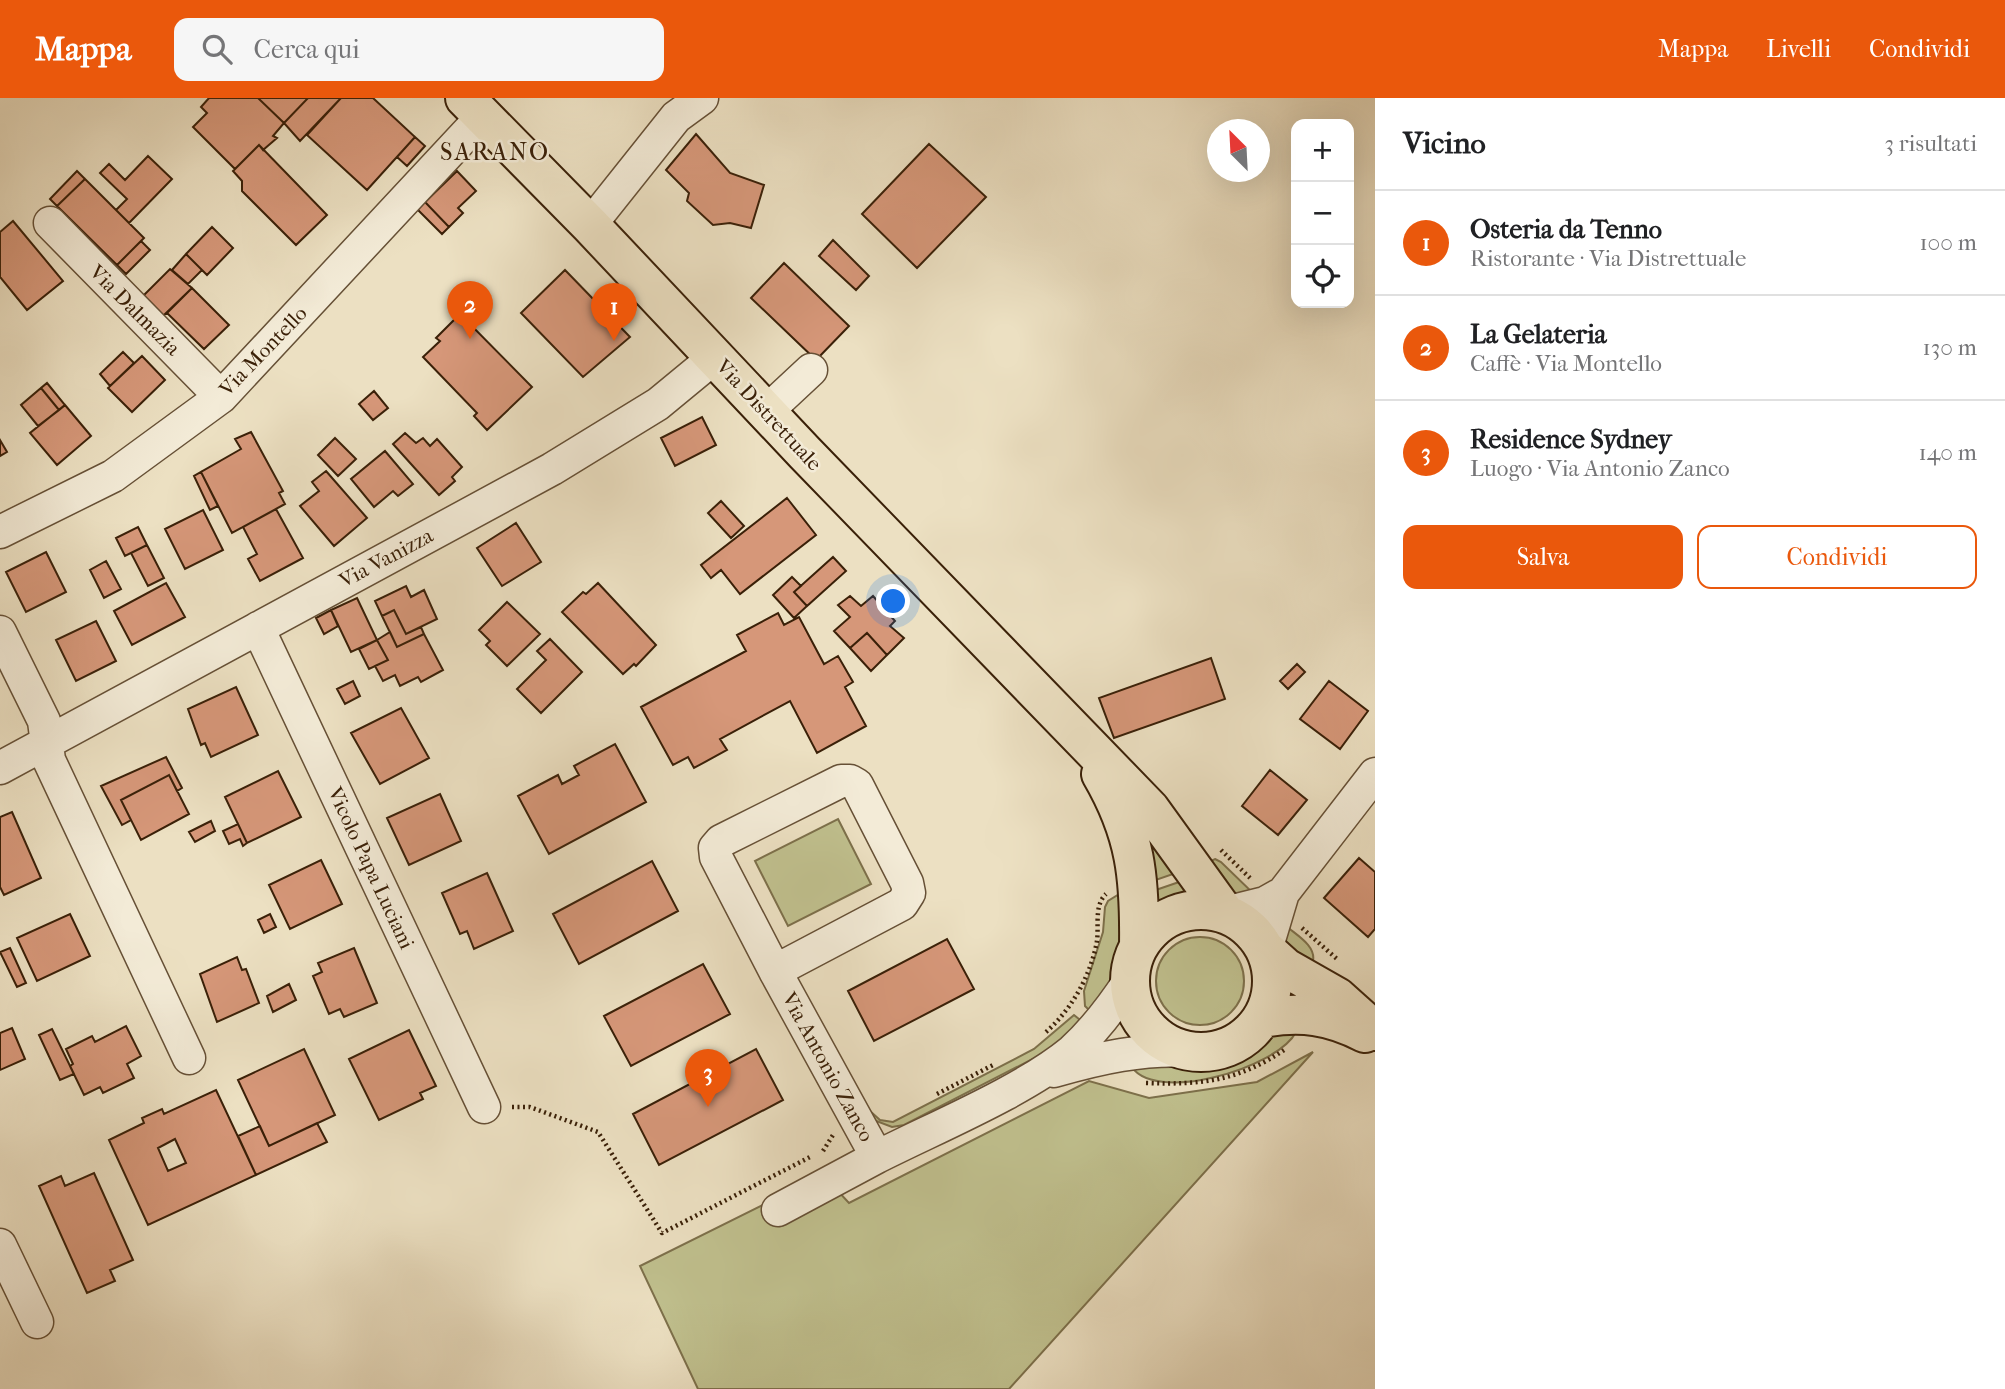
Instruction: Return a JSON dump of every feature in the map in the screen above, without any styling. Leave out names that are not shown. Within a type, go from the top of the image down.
[{"type":"main road","name":"Via Distrettuale","points":[[474,107],[1075,730]]},
{"type":"main road","points":[[1075,730],[1150,809],[1208,894],[1225,913],[1256,934],[1266,950],[1286,968],[1337,997],[1375,1031]]},
{"type":"main road","points":[[1075,730],[1118,803],[1130,833],[1136,859],[1133,1000],[1147,1026],[1171,1045],[1190,1051],[1211,1051],[1231,1046],[1249,1034],[1262,1018],[1271,996],[1272,972],[1266,950]]},
{"type":"main road","points":[[1134,963],[1151,930],[1167,918],[1186,911],[1225,913]]},
{"type":"main road","points":[[1262,1018],[1306,1013],[1343,1022],[1375,1038]]},
{"type":"street","points":[[590,225],[676,117],[702,98]]},
{"type":"street","name":"Via Montello","points":[[0,532],[113,476],[221,397],[474,107]]},
{"type":"street","name":"Via Dalmazia","points":[[50,223],[221,397]]},
{"type":"street","name":"Via Vanizza","points":[[0,768],[552,469],[658,404],[715,357]]},
{"type":"street","points":[[766,412],[811,370]]},
{"type":"street","name":"Vicolo Papa Luciani","points":[[257,628],[484,1107]]},
{"type":"street","points":[[0,632],[44,721],[49,760],[189,1058]]},
{"type":"street","points":[[1266,950],[1283,893],[1375,774]]},
{"type":"street","name":"Via Antonio Zanco","points":[[775,971],[902,904],[909,893],[907,883],[857,785],[850,780],[841,781],[721,841],[715,848],[716,857],[775,971],[877,1157],[1033,1078]]},
{"type":"street","points":[[1225,913],[1265,902],[1283,893]]},
{"type":"street","points":[[1033,1078],[1070,1052],[1092,1031],[1134,963]]},
{"type":"street","points":[[1033,1078],[1098,1058],[1159,1049],[1190,1051]]},
{"type":"street","points":[[778,1210],[877,1157]]},
{"type":"street","points":[[0,1245],[37,1322]]},
{"type":"path","points":[[1298,925],[1346,966]]},
{"type":"path","points":[[1140,1082],[1194,1084],[1219,1081],[1250,1070],[1294,1043]]},
{"type":"green space","points":[[1134,808],[1176,873],[1150,882]]},
{"type":"green space","points":[[838,819],[871,884],[788,926],[755,861]]},
{"type":"green space","points":[[1215,859],[1255,895],[1234,898],[1211,861]]},
{"type":"green space","points":[[1182,881],[1192,896],[1177,898],[1152,910],[1150,892]]},
{"type":"green space","points":[[1121,893],[1125,938],[1104,997],[1093,1014],[1085,1006],[1084,991],[1103,932],[1105,907],[1108,901]]},
{"type":"green space","points":[[1285,925],[1308,945],[1313,961],[1283,947]]},
{"type":"green space","points":[[1200,937],[1225,944],[1237,956],[1244,981],[1237,1006],[1225,1018],[1200,1025],[1175,1018],[1163,1006],[1156,981],[1163,956],[1175,944]]},
{"type":"green space","points":[[1074,1015],[1085,1024],[1054,1048],[904,1125],[892,1127],[871,1119],[869,1110],[880,1120],[893,1122],[1034,1049]]},
{"type":"green space","points":[[1296,1032],[1285,1045],[1265,1058],[1214,1077],[1187,1082],[1162,1082],[1142,1076],[1130,1064],[1176,1061],[1202,1065],[1221,1061],[1268,1036]]},
{"type":"green space","points":[[1313,1052],[1009,1389],[698,1389],[640,1266],[823,1175],[849,1203],[1089,1081],[1149,1098],[1257,1082]]},
{"type":"building","points":[[209,98],[258,98],[284,123],[273,136],[277,138],[263,150],[259,145],[235,169],[193,127],[207,113],[201,107]]},
{"type":"building","points":[[258,98],[308,98],[284,123]]},
{"type":"building","points":[[308,98],[341,98],[300,141],[284,123]]},
{"type":"building","points":[[341,98],[373,98],[415,137],[367,190],[307,135]]},
{"type":"building","points":[[696,134],[730,173],[764,185],[751,228],[730,223],[713,225],[687,201],[689,193],[666,170]]},
{"type":"building","points":[[415,137],[425,146],[407,166],[397,157]]},
{"type":"building","points":[[929,144],[986,197],[917,268],[862,214]]},
{"type":"building","points":[[259,145],[327,215],[296,245],[242,191],[242,181],[233,171]]},
{"type":"building","points":[[148,156],[172,179],[129,223],[116,210],[127,199],[100,173],[109,164],[125,180]]},
{"type":"building","points":[[452,167],[457,171],[425,202],[449,227],[442,234],[413,205]]},
{"type":"building","points":[[77,171],[85,179],[57,206],[50,199]]},
{"type":"building","points":[[457,171],[476,191],[458,208],[463,213],[449,227],[425,202]]},
{"type":"building","points":[[85,179],[144,238],[117,265],[57,206]]},
{"type":"building","points":[[13,221],[63,281],[27,310],[0,277],[0,232]]},
{"type":"building","points":[[212,227],[233,248],[207,275],[186,254]]},
{"type":"building","points":[[833,240],[869,276],[856,290],[819,256]]},
{"type":"building","points":[[141,241],[150,250],[126,274],[117,265]]},
{"type":"building","points":[[186,254],[202,270],[188,284],[172,270]]},
{"type":"building","points":[[784,263],[849,326],[816,360],[751,298]]},
{"type":"building","points":[[170,269],[192,288],[163,316],[143,296]]},
{"type":"building","points":[[565,270],[630,337],[583,377],[521,313]]},
{"type":"building","points":[[192,288],[229,325],[204,349],[167,313]]},
{"type":"building","points":[[460,314],[532,387],[487,430],[474,416],[477,413],[423,357],[440,341],[436,338]]},
{"type":"building","points":[[123,352],[134,363],[110,386],[100,374]]},
{"type":"building","points":[[142,356],[165,380],[132,412],[108,388]]},
{"type":"building","points":[[47,383],[65,405],[59,410],[41,388]]},
{"type":"building","points":[[41,388],[59,410],[38,426],[21,405]]},
{"type":"building","points":[[374,391],[388,408],[373,420],[359,404]]},
{"type":"building","points":[[65,405],[91,436],[57,465],[30,433]]},
{"type":"building","points":[[702,417],[716,445],[675,466],[661,438]]},
{"type":"building","points":[[251,432],[283,491],[279,493],[285,504],[232,533],[201,472],[241,449],[235,439]]},
{"type":"building","points":[[405,433],[416,443],[423,438],[430,446],[437,439],[462,467],[452,477],[455,481],[439,495],[393,444]]},
{"type":"building","points":[[335,438],[356,459],[338,476],[318,455]]},
{"type":"building","points":[[0,440],[7,452],[0,456]]},
{"type":"building","points":[[385,451],[413,484],[398,496],[393,491],[374,507],[351,479]]},
{"type":"building","points":[[326,471],[367,518],[334,546],[300,506],[319,491],[312,482]]},
{"type":"building","points":[[201,472],[218,506],[210,510],[194,476]]},
{"type":"building","points":[[787,498],[816,535],[740,594],[721,570],[711,578],[701,565]]},
{"type":"building","points":[[721,501],[744,526],[731,538],[708,513]]},
{"type":"building","points":[[276,509],[303,558],[260,581],[248,559],[257,554],[243,527]]},
{"type":"building","points":[[203,510],[223,550],[185,569],[165,529]]},
{"type":"building","points":[[516,523],[541,562],[502,586],[477,548]]},
{"type":"building","points":[[138,527],[147,545],[125,556],[116,538]]},
{"type":"building","points":[[147,545],[164,578],[148,586],[131,553]]},
{"type":"building","points":[[46,552],[66,592],[26,612],[6,572]]},
{"type":"building","points":[[833,557],[846,571],[807,606],[794,592]]},
{"type":"building","points":[[106,561],[121,589],[104,598],[90,570]]},
{"type":"building","points":[[792,577],[801,586],[794,592],[807,606],[794,618],[773,595]]},
{"type":"building","points":[[166,583],[185,617],[132,645],[114,611]]},
{"type":"building","points":[[598,583],[656,645],[636,666],[634,664],[623,674],[562,612],[583,592],[586,594]]},
{"type":"building","points":[[406,586],[411,597],[424,590],[437,619],[406,634],[394,610],[382,616],[375,601]]},
{"type":"building","points":[[850,596],[861,606],[873,596],[895,621],[890,626],[904,638],[887,655],[867,633],[850,648],[834,631],[850,617],[838,605]]},
{"type":"building","points":[[357,598],[377,640],[351,652],[331,610]]},
{"type":"building","points":[[507,602],[540,634],[507,666],[486,645],[490,641],[479,630]]},
{"type":"building","points":[[331,610],[338,626],[324,634],[316,618]]},
{"type":"building","points":[[394,610],[406,634],[421,627],[424,634],[397,647],[382,616]]},
{"type":"building","points":[[778,613],[784,625],[799,617],[824,664],[838,656],[853,682],[845,687],[866,726],[817,753],[790,701],[720,739],[727,750],[694,768],[688,757],[673,765],[641,707],[746,651],[737,635]]},
{"type":"building","points":[[96,621],[116,661],[76,681],[56,640]]},
{"type":"building","points":[[390,632],[397,647],[424,634],[443,670],[421,682],[418,677],[400,686],[395,675],[383,681],[375,666],[388,660],[377,640]]},
{"type":"building","points":[[867,633],[887,655],[871,671],[850,648]]},
{"type":"building","points":[[550,639],[582,672],[541,713],[517,689],[546,660],[537,651]]},
{"type":"building","points":[[377,640],[388,660],[369,669],[359,649]]},
{"type":"building","points":[[1211,658],[1225,699],[1114,738],[1099,698]]},
{"type":"building","points":[[1297,664],[1305,672],[1288,689],[1280,681]]},
{"type":"building","points":[[353,681],[360,696],[345,704],[337,689]]},
{"type":"building","points":[[1329,681],[1368,711],[1340,749],[1300,719]]},
{"type":"building","points":[[236,687],[258,735],[211,757],[205,743],[201,745],[188,709]]},
{"type":"building","points":[[401,708],[429,758],[380,784],[351,733]]},
{"type":"building","points":[[615,744],[646,802],[549,854],[518,796],[558,775],[562,784],[579,775],[574,766]]},
{"type":"building","points":[[166,757],[182,788],[177,791],[169,775],[121,800],[131,820],[122,825],[101,786]]},
{"type":"building","points":[[1270,770],[1307,800],[1278,835],[1242,806]]},
{"type":"building","points":[[278,771],[301,817],[247,843],[225,797]]},
{"type":"building","points":[[169,775],[189,814],[141,840],[121,800]]},
{"type":"building","points":[[440,794],[461,841],[409,865],[387,818]]},
{"type":"building","points":[[12,812],[41,878],[4,895],[0,887],[0,817]]},
{"type":"building","points":[[211,821],[215,831],[195,842],[189,832]]},
{"type":"building","points":[[238,824],[247,843],[243,846],[240,839],[229,844],[223,831]]},
{"type":"building","points":[[1359,858],[1375,872],[1375,929],[1368,937],[1324,898]]},
{"type":"building","points":[[321,860],[342,904],[290,929],[269,885]]},
{"type":"building","points":[[652,861],[678,911],[579,964],[553,914]]},
{"type":"building","points":[[487,873],[513,931],[474,949],[467,931],[460,934],[442,893]]},
{"type":"building","points":[[70,914],[90,956],[37,981],[17,938]]},
{"type":"building","points":[[270,914],[276,927],[264,933],[258,920]]},
{"type":"building","points":[[947,939],[974,989],[874,1041],[848,991]]},
{"type":"building","points":[[10,948],[26,983],[17,987],[0,952]]},
{"type":"building","points":[[354,948],[377,1003],[344,1017],[340,1009],[329,1014],[313,976],[322,972],[318,963]]},
{"type":"building","points":[[237,957],[242,970],[246,969],[259,1003],[217,1022],[200,974]]},
{"type":"building","points":[[703,964],[730,1014],[631,1066],[604,1016]]},
{"type":"building","points":[[289,984],[296,1000],[273,1012],[267,996]]},
{"type":"building","points":[[126,1026],[141,1056],[127,1064],[134,1078],[103,1093],[100,1087],[84,1095],[70,1066],[73,1064],[66,1049],[92,1036],[95,1042]]},
{"type":"building","points":[[12,1028],[25,1059],[0,1070],[0,1033]]},
{"type":"building","points":[[52,1029],[74,1074],[60,1080],[39,1035]]},
{"type":"building","points":[[409,1030],[436,1086],[420,1093],[423,1099],[379,1120],[349,1059]]},
{"type":"building","points":[[304,1049],[335,1115],[269,1146],[238,1080]]},
{"type":"building","points":[[756,1049],[783,1100],[659,1165],[633,1114]]},
{"type":"building","points":[[216,1090],[256,1175],[148,1225],[109,1140],[144,1123],[142,1118],[162,1109],[164,1114]],"holes":[[[175,1139],[186,1163],[168,1171],[158,1148]]]},
{"type":"building","points":[[317,1123],[327,1142],[256,1175],[238,1136],[260,1126],[269,1146]]},
{"type":"building","points":[[94,1173],[133,1260],[110,1270],[115,1281],[87,1293],[39,1186],[61,1176],[65,1186]]},
{"type":"place","name":"La Gelateria","points":[[470,339]]},
{"type":"place","name":"Osteria da Tenno","points":[[614,341]]},
{"type":"place","name":"Residence Sydney","points":[[708,1107]]},
{"type":"district","name":"SARANO","points":[[495,152]]}]
